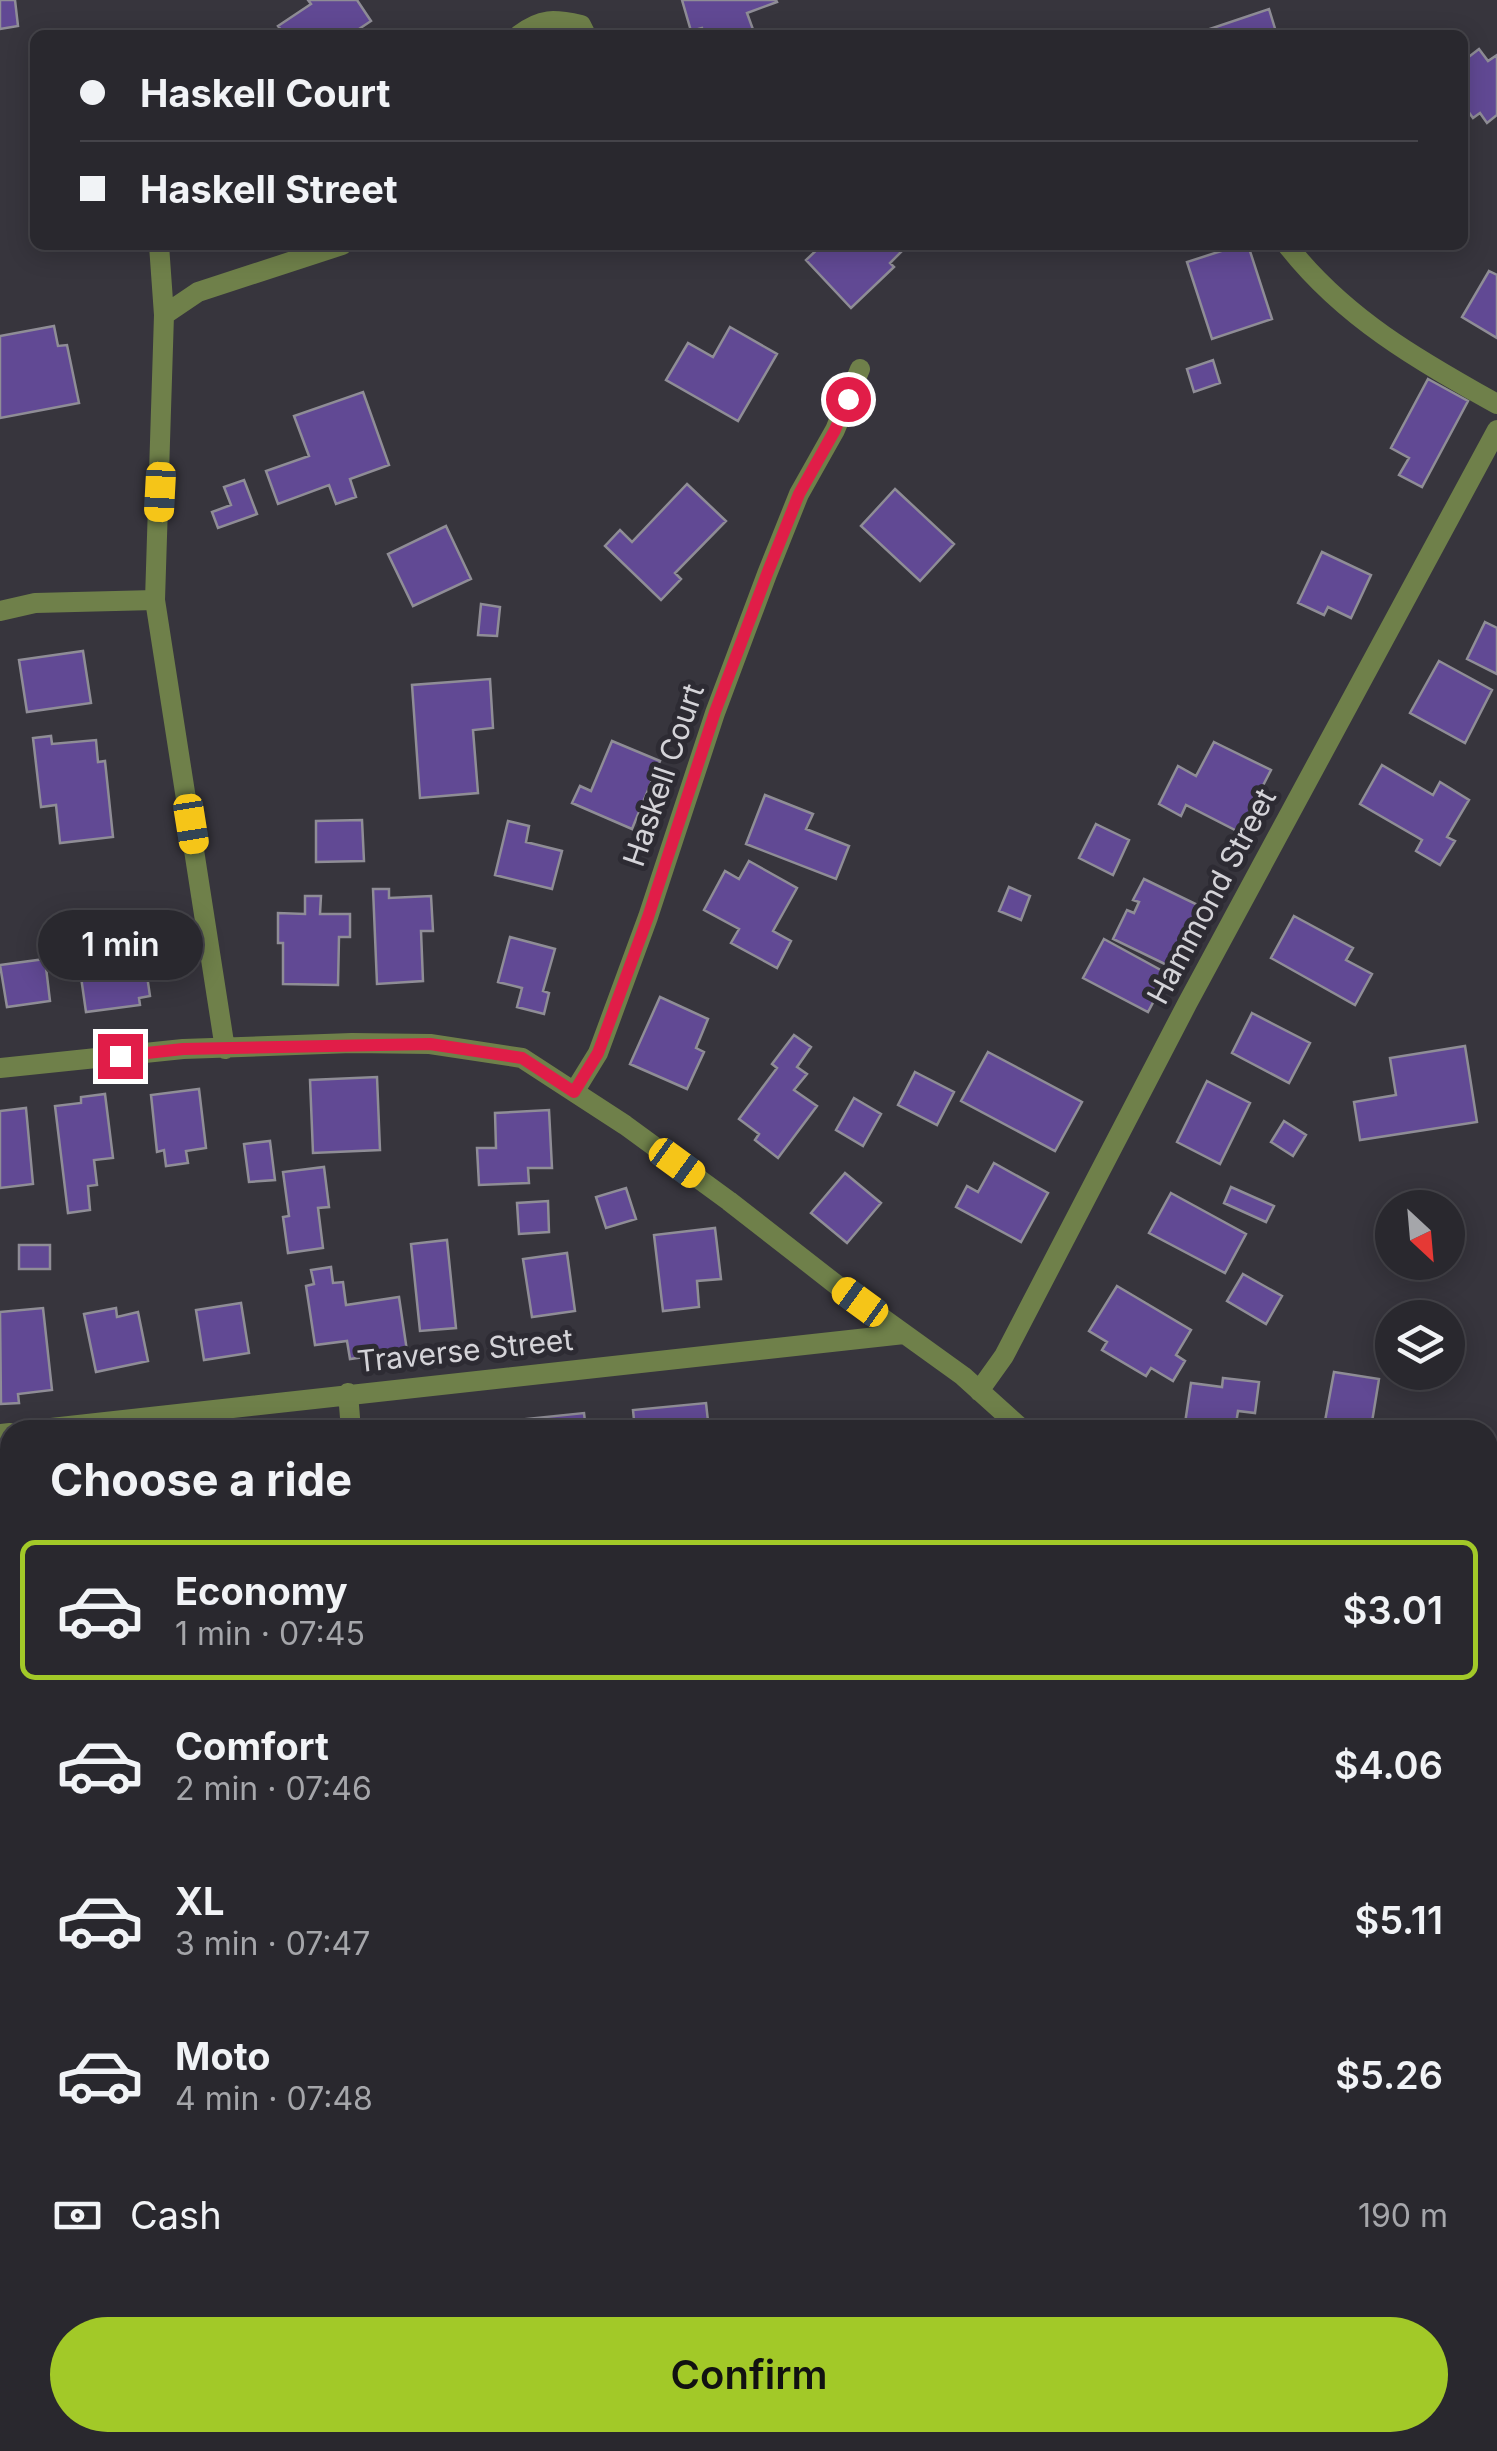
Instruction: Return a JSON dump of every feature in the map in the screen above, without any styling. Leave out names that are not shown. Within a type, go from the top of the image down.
[{"type":"street","points":[[526,30],[536,22],[560,20],[581,24],[584,30]]},
{"type":"street","points":[[159,250],[164,315],[155,600],[225,1050]]},
{"type":"street","points":[[164,315],[198,292],[327,250]]},
{"type":"street","points":[[1291,250],[1333,297],[1364,324],[1412,357],[1497,404]]},
{"type":"street","name":"Haskell Court","points":[[574,1092],[598,1053],[648,917],[715,712],[767,574],[799,494],[835,430],[860,369]]},
{"type":"street","name":"Hammond Street","points":[[979,1391],[1004,1356],[1187,1004],[1497,430]]},
{"type":"street","points":[[0,611],[35,603],[155,600]]},
{"type":"street","points":[[0,1068],[183,1049],[352,1043],[430,1044],[522,1058],[729,1201],[1012,1420]]},
{"type":"street","name":"Traverse Street","points":[[118,1420],[904,1334]]},
{"type":"street","points":[[348,1393],[350,1420]]},
{"type":"building","points":[[0,0],[15,0],[18,26],[0,29]]},
{"type":"building","points":[[308,0],[357,0],[371,21],[358,30],[281,30],[278,26],[311,4]]},
{"type":"building","points":[[682,0],[777,2],[747,13],[753,30],[691,30]]},
{"type":"building","points":[[1269,9],[1275,30],[1207,30]]},
{"type":"building","points":[[1479,49],[1488,61],[1497,55],[1497,115],[1487,123],[1480,113],[1473,118],[1468,111],[1468,57]]},
{"type":"building","points":[[817,250],[903,250],[890,263],[894,267],[851,308],[806,260]]},
{"type":"building","points":[[1224,250],[1250,250],[1272,319],[1212,339],[1187,262]]},
{"type":"building","points":[[1489,271],[1497,275],[1497,338],[1462,317]]},
{"type":"building","points":[[54,326],[58,346],[67,345],[79,403],[0,418],[0,336]]},
{"type":"building","points":[[730,327],[777,354],[738,421],[666,380],[688,343],[713,357]]},
{"type":"building","points":[[1213,360],[1220,383],[1194,392],[1187,369]]},
{"type":"building","points":[[1428,379],[1468,401],[1422,487],[1399,475],[1409,458],[1391,448]]},
{"type":"building","points":[[363,392],[389,465],[350,479],[356,497],[336,504],[329,485],[278,504],[266,471],[309,456],[294,416]]},
{"type":"building","points":[[244,480],[257,514],[218,528],[212,512],[231,505],[224,487]]},
{"type":"building","points":[[687,484],[726,521],[675,573],[681,579],[661,600],[605,546],[620,530],[632,542]]},
{"type":"building","points":[[895,489],[954,544],[920,581],[861,526]]},
{"type":"building","points":[[446,526],[471,579],[413,606],[388,554]]},
{"type":"building","points":[[1322,552],[1371,575],[1351,618],[1328,607],[1324,615],[1298,603]]},
{"type":"building","points":[[481,604],[500,607],[497,636],[478,635]]},
{"type":"building","points":[[1485,622],[1497,628],[1497,674],[1467,659]]},
{"type":"building","points":[[83,651],[91,703],[27,712],[19,660]]},
{"type":"building","points":[[1439,661],[1492,690],[1465,743],[1410,713]]},
{"type":"building","points":[[490,679],[493,728],[473,730],[478,793],[420,798],[412,685]]},
{"type":"building","points":[[51,736],[52,744],[96,740],[98,762],[105,761],[113,837],[60,843],[56,805],[41,807],[33,738]]},
{"type":"building","points":[[612,741],[660,761],[632,829],[572,803],[580,786],[591,791]]},
{"type":"building","points":[[1214,742],[1271,770],[1239,832],[1186,805],[1181,816],[1159,804],[1178,766],[1196,776]]},
{"type":"building","points":[[1382,765],[1433,795],[1440,782],[1469,800],[1447,837],[1455,841],[1440,865],[1416,851],[1422,840],[1360,804]]},
{"type":"building","points":[[765,795],[813,814],[806,829],[849,846],[836,879],[746,844]]},
{"type":"building","points":[[362,820],[364,861],[316,862],[316,821]]},
{"type":"building","points":[[508,821],[529,826],[526,842],[562,851],[552,889],[495,875]]},
{"type":"building","points":[[1096,824],[1129,840],[1113,875],[1079,858]]},
{"type":"building","points":[[749,861],[797,888],[773,931],[791,941],[777,968],[731,943],[739,929],[704,910],[725,871],[739,879]]},
{"type":"building","points":[[1144,879],[1200,906],[1171,967],[1113,939],[1127,910],[1134,913],[1139,902],[1133,900]]},
{"type":"building","points":[[1009,887],[1030,896],[1021,920],[999,911]]},
{"type":"building","points":[[373,889],[389,889],[389,898],[431,896],[433,931],[421,931],[423,981],[377,984]]},
{"type":"building","points":[[305,896],[321,896],[320,914],[350,914],[350,937],[339,937],[338,985],[283,984],[278,913],[305,914]]},
{"type":"building","points":[[1294,916],[1353,948],[1346,960],[1372,974],[1355,1005],[1271,958]]},
{"type":"building","points":[[141,935],[150,996],[139,998],[140,1005],[86,1012],[80,970],[91,968],[88,943]]},
{"type":"building","points":[[510,937],[555,949],[543,991],[549,993],[544,1014],[517,1007],[522,988],[498,982]]},
{"type":"building","points":[[1104,939],[1168,974],[1148,1012],[1083,978]]},
{"type":"building","points":[[45,959],[50,1001],[7,1007],[0,965]]},
{"type":"building","points":[[660,997],[708,1019],[696,1048],[704,1052],[687,1089],[630,1064]]},
{"type":"building","points":[[1252,1013],[1310,1043],[1289,1083],[1232,1053]]},
{"type":"building","points":[[794,1035],[811,1047],[797,1067],[807,1074],[794,1090],[817,1106],[778,1158],[755,1140],[759,1134],[739,1119],[777,1068],[772,1064]]},
{"type":"building","points":[[1465,1046],[1477,1122],[1360,1140],[1354,1102],[1396,1095],[1390,1058]]},
{"type":"building","points":[[988,1052],[1082,1102],[1055,1151],[961,1101]]},
{"type":"building","points":[[915,1072],[954,1092],[937,1125],[898,1105]]},
{"type":"building","points":[[377,1077],[380,1150],[313,1153],[310,1080]]},
{"type":"building","points":[[1207,1081],[1250,1103],[1220,1164],[1177,1142]]},
{"type":"building","points":[[199,1089],[206,1148],[186,1151],[188,1163],[166,1166],[164,1150],[157,1152],[151,1095]]},
{"type":"building","points":[[105,1094],[113,1158],[94,1160],[97,1185],[88,1186],[90,1210],[68,1213],[55,1106],[81,1103],[81,1097]]},
{"type":"building","points":[[854,1098],[881,1114],[863,1146],[836,1130]]},
{"type":"building","points":[[26,1108],[33,1184],[0,1188],[0,1111]]},
{"type":"building","points":[[549,1110],[552,1168],[528,1168],[529,1183],[479,1185],[477,1148],[496,1148],[495,1113]]},
{"type":"building","points":[[1284,1121],[1306,1135],[1293,1156],[1271,1142]]},
{"type":"building","points":[[270,1141],[275,1180],[249,1182],[244,1144]]},
{"type":"building","points":[[994,1163],[1048,1193],[1021,1242],[956,1207],[967,1186],[978,1192]]},
{"type":"building","points":[[324,1167],[329,1207],[318,1208],[323,1248],[288,1253],[283,1217],[289,1216],[283,1172]]},
{"type":"building","points":[[845,1173],[881,1203],[847,1243],[811,1213]]},
{"type":"building","points":[[1231,1187],[1274,1206],[1266,1222],[1224,1203]]},
{"type":"building","points":[[626,1188],[636,1219],[606,1228],[596,1197]]},
{"type":"building","points":[[1171,1193],[1246,1234],[1225,1273],[1149,1233]]},
{"type":"building","points":[[548,1201],[549,1232],[519,1234],[517,1203]]},
{"type":"building","points":[[715,1228],[721,1279],[697,1281],[699,1307],[663,1311],[654,1235]]},
{"type":"building","points":[[447,1240],[456,1328],[420,1331],[411,1244]]},
{"type":"building","points":[[19,1245],[50,1245],[50,1269],[19,1269]]},
{"type":"building","points":[[567,1253],[575,1311],[532,1317],[523,1259]]},
{"type":"building","points":[[331,1267],[333,1283],[343,1282],[346,1305],[399,1297],[407,1351],[350,1359],[347,1341],[315,1345],[306,1286],[314,1284],[311,1270]]},
{"type":"building","points":[[1243,1274],[1282,1296],[1266,1324],[1227,1301]]},
{"type":"building","points":[[1117,1286],[1191,1330],[1176,1355],[1185,1361],[1173,1381],[1151,1368],[1146,1376],[1102,1350],[1107,1342],[1089,1331]]},
{"type":"building","points":[[241,1303],[249,1353],[204,1360],[196,1310]]},
{"type":"building","points":[[43,1308],[52,1390],[18,1394],[19,1403],[1,1404],[0,1312]]},
{"type":"building","points":[[116,1308],[117,1317],[138,1312],[148,1361],[96,1372],[84,1314]]},
{"type":"building","points":[[1334,1372],[1375,1378],[1372,1420],[1325,1420]]},
{"type":"building","points":[[1223,1378],[1259,1382],[1255,1413],[1238,1411],[1237,1420],[1185,1420],[1191,1383],[1222,1387]]},
{"type":"building","points":[[706,1403],[708,1420],[634,1420],[633,1410]]},
{"type":"building","points":[[584,1413],[585,1420],[516,1420]]},
{"type":"route","points":[[120,1056],[183,1049],[430,1044],[522,1058],[574,1092],[598,1053],[648,917],[715,712],[767,574],[799,494],[848,399]]}]
